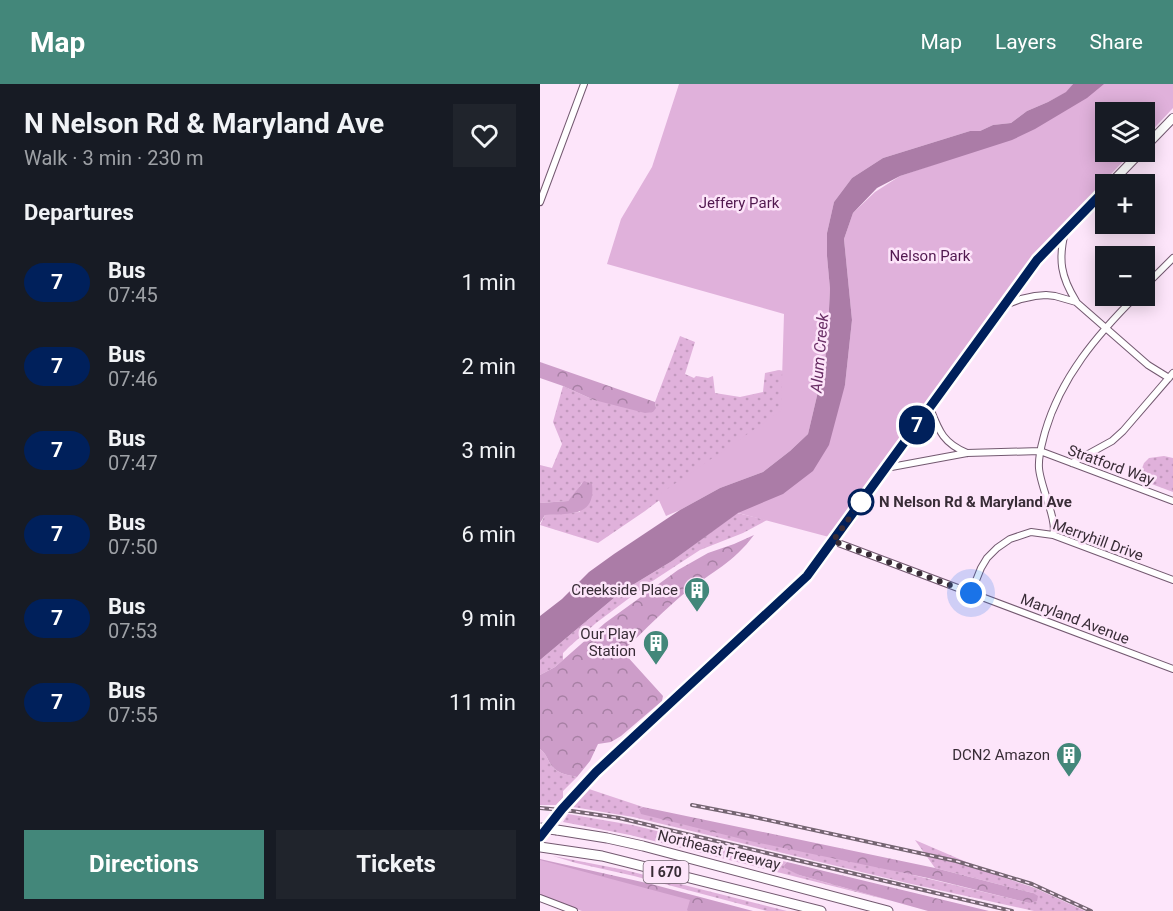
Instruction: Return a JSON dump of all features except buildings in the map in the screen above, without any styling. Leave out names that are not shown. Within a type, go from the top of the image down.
[{"type":"highway","name":"Northeast Freeway","points":[[540,828],[643,846],[888,911]]},
{"type":"highway","name":"I 670","points":[[540,847],[602,856],[821,911]]},
{"type":"main road","points":[[1155,137],[1173,118]]},
{"type":"main road","points":[[1120,174],[1131,162]]},
{"type":"main road","points":[[540,837],[596,772],[802,581],[1037,260],[1095,201]]},
{"type":"street","points":[[540,202],[584,84]]},
{"type":"street","points":[[1065,232],[1060,255],[1062,273],[1076,302],[1148,365],[1171,376],[1112,441],[1072,463]]},
{"type":"street","points":[[1155,276],[1173,258]]},
{"type":"street","points":[[1004,305],[1028,297],[1046,295],[1076,302]]},
{"type":"street","points":[[1053,535],[1054,525],[1039,468],[1040,451],[1047,424],[1058,396],[1078,362],[1105,327],[1126,306]]},
{"type":"street","points":[[930,408],[945,440],[955,448],[967,453]]},
{"type":"street","points":[[886,468],[967,453],[1040,451]]},
{"type":"street","name":"Stratford Way","points":[[1040,451],[1173,501]]},
{"type":"street","name":"Merryhill Drive","points":[[971,593],[987,558],[1004,542],[1020,534],[1031,532],[1053,535],[1173,580]]},
{"type":"street","name":"Maryland Avenue","points":[[833,541],[1173,669]]},
{"type":"street","points":[[540,898],[574,911]]},
{"type":"green space","name":"Jeffery Park","points":[[679,84],[1073,84],[1067,92],[1027,111],[1011,123],[993,125],[980,131],[970,131],[883,158],[852,178],[834,202],[827,233],[830,289],[825,362],[808,434],[763,472],[720,488],[666,516],[657,496],[781,411],[784,314],[607,264],[621,219],[652,167]]},
{"type":"green space","name":"Nelson Park","points":[[1091,84],[1173,84],[1173,108],[1155,127],[1155,102],[1095,102],[1095,162],[1122,162],[1111,174],[1095,174],[1095,191],[1034,255],[829,537],[738,513],[817,449],[845,385],[852,320],[844,239],[853,213],[875,192],[900,176],[977,150]]},
{"type":"green space","points":[[680,336],[695,342],[685,374],[694,378],[713,376],[715,393],[740,397],[763,392],[765,373],[779,370],[800,374],[777,420],[598,543],[540,525],[545,515],[580,512],[582,483],[568,501],[540,503],[540,465],[552,468],[562,444],[553,422],[563,386],[594,400],[656,408],[655,402]]},
{"type":"green space","points":[[540,362],[655,402],[656,408],[653,412],[645,413],[594,400],[540,378]]},
{"type":"green space","points":[[1164,456],[1173,458],[1173,492],[1138,479],[1144,463],[1149,458]]},
{"type":"green space","points":[[584,481],[592,484],[590,503],[585,508],[579,512],[545,515],[540,523],[540,503],[568,501]]},
{"type":"green space","points":[[737,513],[767,520],[743,533],[700,550],[648,584],[596,623],[563,653],[563,660],[540,675],[540,660],[621,592],[672,561]]},
{"type":"green space","points":[[754,535],[731,560],[686,592],[625,649],[625,654],[663,696],[662,701],[621,736],[611,742],[598,744],[590,761],[577,777],[554,769],[540,749],[540,675],[555,667],[605,623],[678,570],[708,553]]},
{"type":"green space","points":[[540,749],[557,771],[577,777],[563,791],[563,798],[556,805],[540,805]]},
{"type":"green space","points":[[589,789],[643,807],[639,809],[1029,903],[1033,893],[935,868],[915,840],[999,876],[1035,888],[1085,911],[1034,911],[633,817],[573,807]]},
{"type":"green space","points":[[643,807],[935,868],[1033,893],[1038,896],[1037,901],[1029,903],[928,878],[750,841],[641,814],[639,809]]},
{"type":"green space","points":[[568,814],[632,825],[787,862],[784,865],[799,875],[892,901],[630,835],[563,822]]},
{"type":"green space","points":[[553,856],[625,870],[787,911],[767,911]]},
{"type":"green space","points":[[540,859],[651,884],[753,911],[662,911],[540,866]]},
{"type":"green space","points":[[540,860],[690,900],[688,911],[582,911],[540,896]]},
{"type":"green space","points":[[787,862],[989,911],[928,911],[799,875],[785,868],[784,865]]},
{"type":"shaded area","points":[[1073,84],[1104,84],[1087,98],[1012,140],[900,176],[877,188],[853,213],[844,239],[852,320],[845,385],[829,445],[813,471],[783,494],[738,513],[672,561],[621,592],[540,660],[540,616],[562,599],[589,572],[680,510],[720,488],[763,472],[808,434],[825,362],[830,289],[827,233],[834,202],[852,178],[883,158],[970,131],[980,131],[993,125],[1011,123],[1027,111],[1066,92]]},
{"type":"railway","points":[[692,805],[956,861],[1032,884],[1091,911]]},
{"type":"railway","points":[[540,808],[619,818],[1012,911]]},
{"type":"bus line","name":"7","points":[[540,837],[596,772],[807,576],[1037,260],[1095,200]]},
{"type":"place","name":"N Nelson Rd & Maryland Ave","points":[[861,502]]},
{"type":"place","name":"Creekside Place","points":[[697,613]]},
{"type":"place","name":"Our Play Station","points":[[656,666]]},
{"type":"place","name":"DCN2 Amazon","points":[[1069,778]]},
{"type":"route","points":[[861,502],[833,541],[971,593]]},
{"type":"water label","name":"Alum Creek","points":[[819,353]]}]
